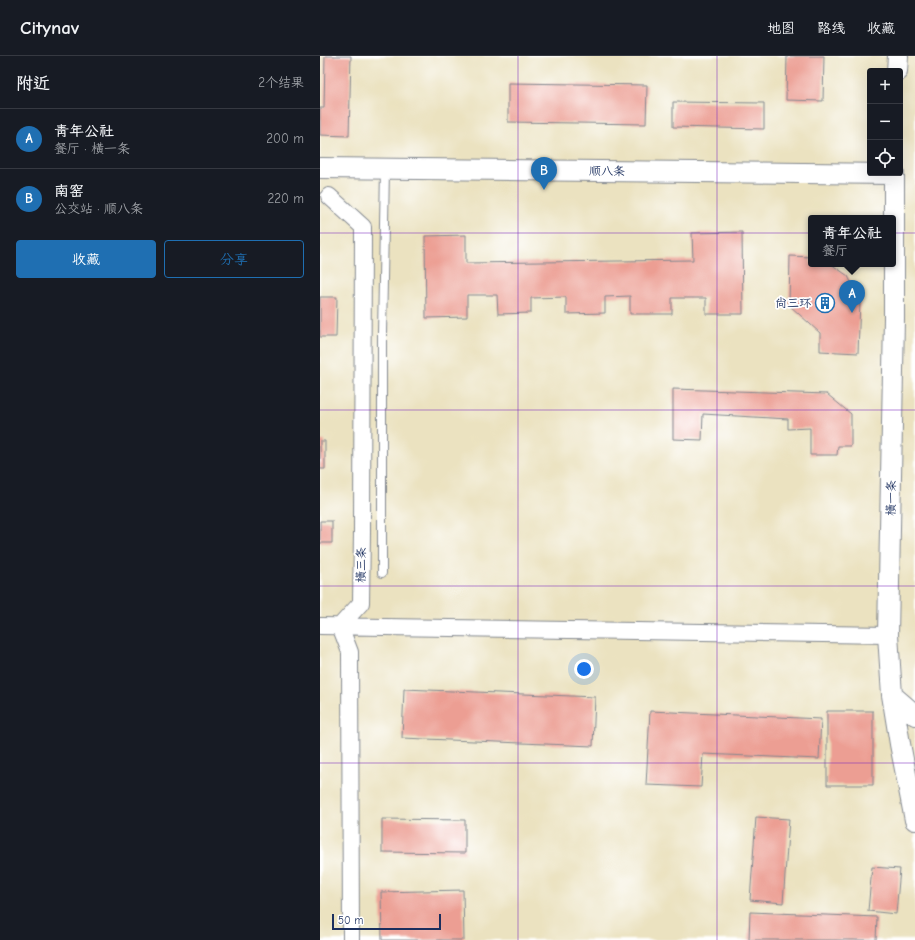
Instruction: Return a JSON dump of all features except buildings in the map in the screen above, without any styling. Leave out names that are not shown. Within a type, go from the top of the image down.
[{"type":"street","points":[[897,68],[898,56]]},
{"type":"street","name":"顺八条","points":[[320,168],[867,173]]},
{"type":"street","name":"横一条","points":[[894,176],[894,215]]},
{"type":"street","name":"横三条","points":[[329,196],[363,227],[362,532],[360,602],[340,626]]},
{"type":"street","name":"横一条","points":[[894,267],[888,635],[892,695],[915,820]]},
{"type":"street","points":[[320,626],[888,635]]},
{"type":"street","points":[[340,626],[350,652],[351,940]]},
{"type":"street","points":[[892,695],[915,715]]},
{"type":"lane","points":[[382,573],[384,168]]},
{"type":"place","name":"南窑","points":[[544,190]]},
{"type":"place","name":"尚三环","points":[[825,303]]},
{"type":"place","name":"青年公社","points":[[852,313]]}]
